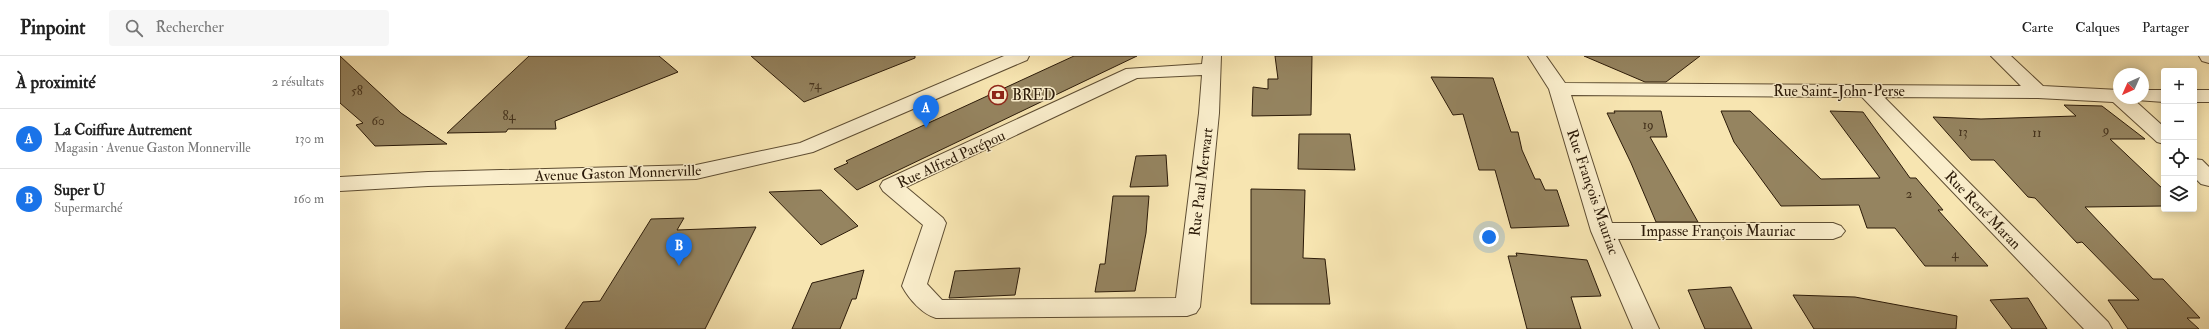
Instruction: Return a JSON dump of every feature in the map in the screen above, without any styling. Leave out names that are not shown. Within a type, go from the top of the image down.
[{"type":"street","name":"Avenue Gaston Monnerville","points":[[340,184],[428,179],[696,172],[806,148],[1020,56]]},
{"type":"street","name":"Rue François Mauriac","points":[[1538,56],[1559,89],[1603,231],[1646,329]]},
{"type":"street","points":[[2000,56],[2038,92]]},
{"type":"street","name":"Rue Alfred Parépou","points":[[1187,307],[936,309],[914,286],[935,223],[891,186],[1133,73],[1211,63]]},
{"type":"street","name":"Rue Paul Merwart","points":[[1187,307],[1209,113],[1211,63]]},
{"type":"street","name":"Rue Saint-John-Perse","points":[[1559,89],[2038,92],[2113,97]]},
{"type":"street","name":"Rue René Maran","points":[[1867,91],[2099,329]]},
{"type":"street","points":[[2149,96],[2161,96]]},
{"type":"street","points":[[2197,96],[2209,96]]},
{"type":"street","points":[[2127,104],[2161,135]]},
{"type":"street","points":[[2197,168],[2209,179]]},
{"type":"street","name":"Impasse François Mauriac","points":[[1603,231],[1833,231]]},
{"type":"building","points":[[340,56],[401,113],[447,144],[375,146],[356,125],[363,123],[340,103]]},
{"type":"building","points":[[529,56],[659,56],[678,72],[555,121],[556,129],[508,129],[506,132],[447,133]]},
{"type":"building","points":[[751,56],[915,56],[915,58],[804,102]]},
{"type":"building","points":[[1074,56],[1137,56],[857,190],[834,169],[848,163],[846,161]]},
{"type":"building","points":[[1275,56],[1312,56],[1311,115],[1252,116],[1253,87],[1268,89],[1268,79],[1278,79]]},
{"type":"building","points":[[1584,56],[1700,56],[1666,82],[1645,82]]},
{"type":"building","points":[[1431,77],[1493,78],[1511,132],[1518,132],[1522,150],[1535,179],[1540,179],[1545,190],[1557,190],[1569,226],[1511,228],[1495,170],[1479,170],[1463,114],[1453,115]]},
{"type":"building","points":[[2064,105],[2102,106],[2145,139],[2110,139],[2161,187],[2161,206],[2085,207],[2153,279],[2163,279],[2200,318],[2187,318],[2199,329],[2128,329],[2108,300],[2139,300],[2082,242],[2077,243],[2035,198],[2028,197],[1994,160],[1971,160],[1933,117],[1981,119],[2076,116]]},
{"type":"building","points":[[1614,111],[1661,111],[1667,137],[1650,137],[1698,222],[1656,222],[1631,163],[1607,113],[1615,113]]},
{"type":"building","points":[[1721,111],[1750,111],[1821,179],[1880,178],[1830,111],[1863,112],[1910,178],[1916,178],[1943,210],[1938,210],[1988,266],[1925,266],[1895,228],[1867,228],[1859,205],[1781,206],[1734,142]]},
{"type":"building","points":[[1299,134],[1350,134],[1355,170],[1298,169]]},
{"type":"building","points":[[1166,155],[1168,186],[1130,187],[1136,156]]},
{"type":"building","points":[[1251,189],[1305,190],[1303,258],[1325,259],[1330,304],[1251,304]]},
{"type":"building","points":[[821,190],[858,226],[821,245],[769,192]]},
{"type":"building","points":[[1113,196],[1149,196],[1146,233],[1135,291],[1095,292],[1100,264],[1105,264]]},
{"type":"building","points":[[684,218],[677,230],[756,227],[705,329],[565,329],[583,302],[600,301],[651,219]]},
{"type":"building","points":[[1516,253],[1587,260],[1601,296],[1571,297],[1581,329],[1527,329],[1508,256],[1517,256]]},
{"type":"building","points":[[1020,268],[1015,295],[949,298],[955,271]]},
{"type":"building","points":[[864,270],[856,299],[852,299],[840,329],[792,329],[812,283]]},
{"type":"building","points":[[1731,287],[1752,329],[1705,329],[1688,290]]},
{"type":"building","points":[[1793,295],[1855,297],[1957,316],[1956,329],[1814,329]]},
{"type":"building","points":[[2028,298],[2047,329],[2012,329],[1990,300]]},
{"type":"place","name":"BRED","points":[[998,95]]},
{"type":"place","name":"La Coiffure Autrement","points":[[926,128]]},
{"type":"place","name":"Super U","points":[[679,266]]}]
